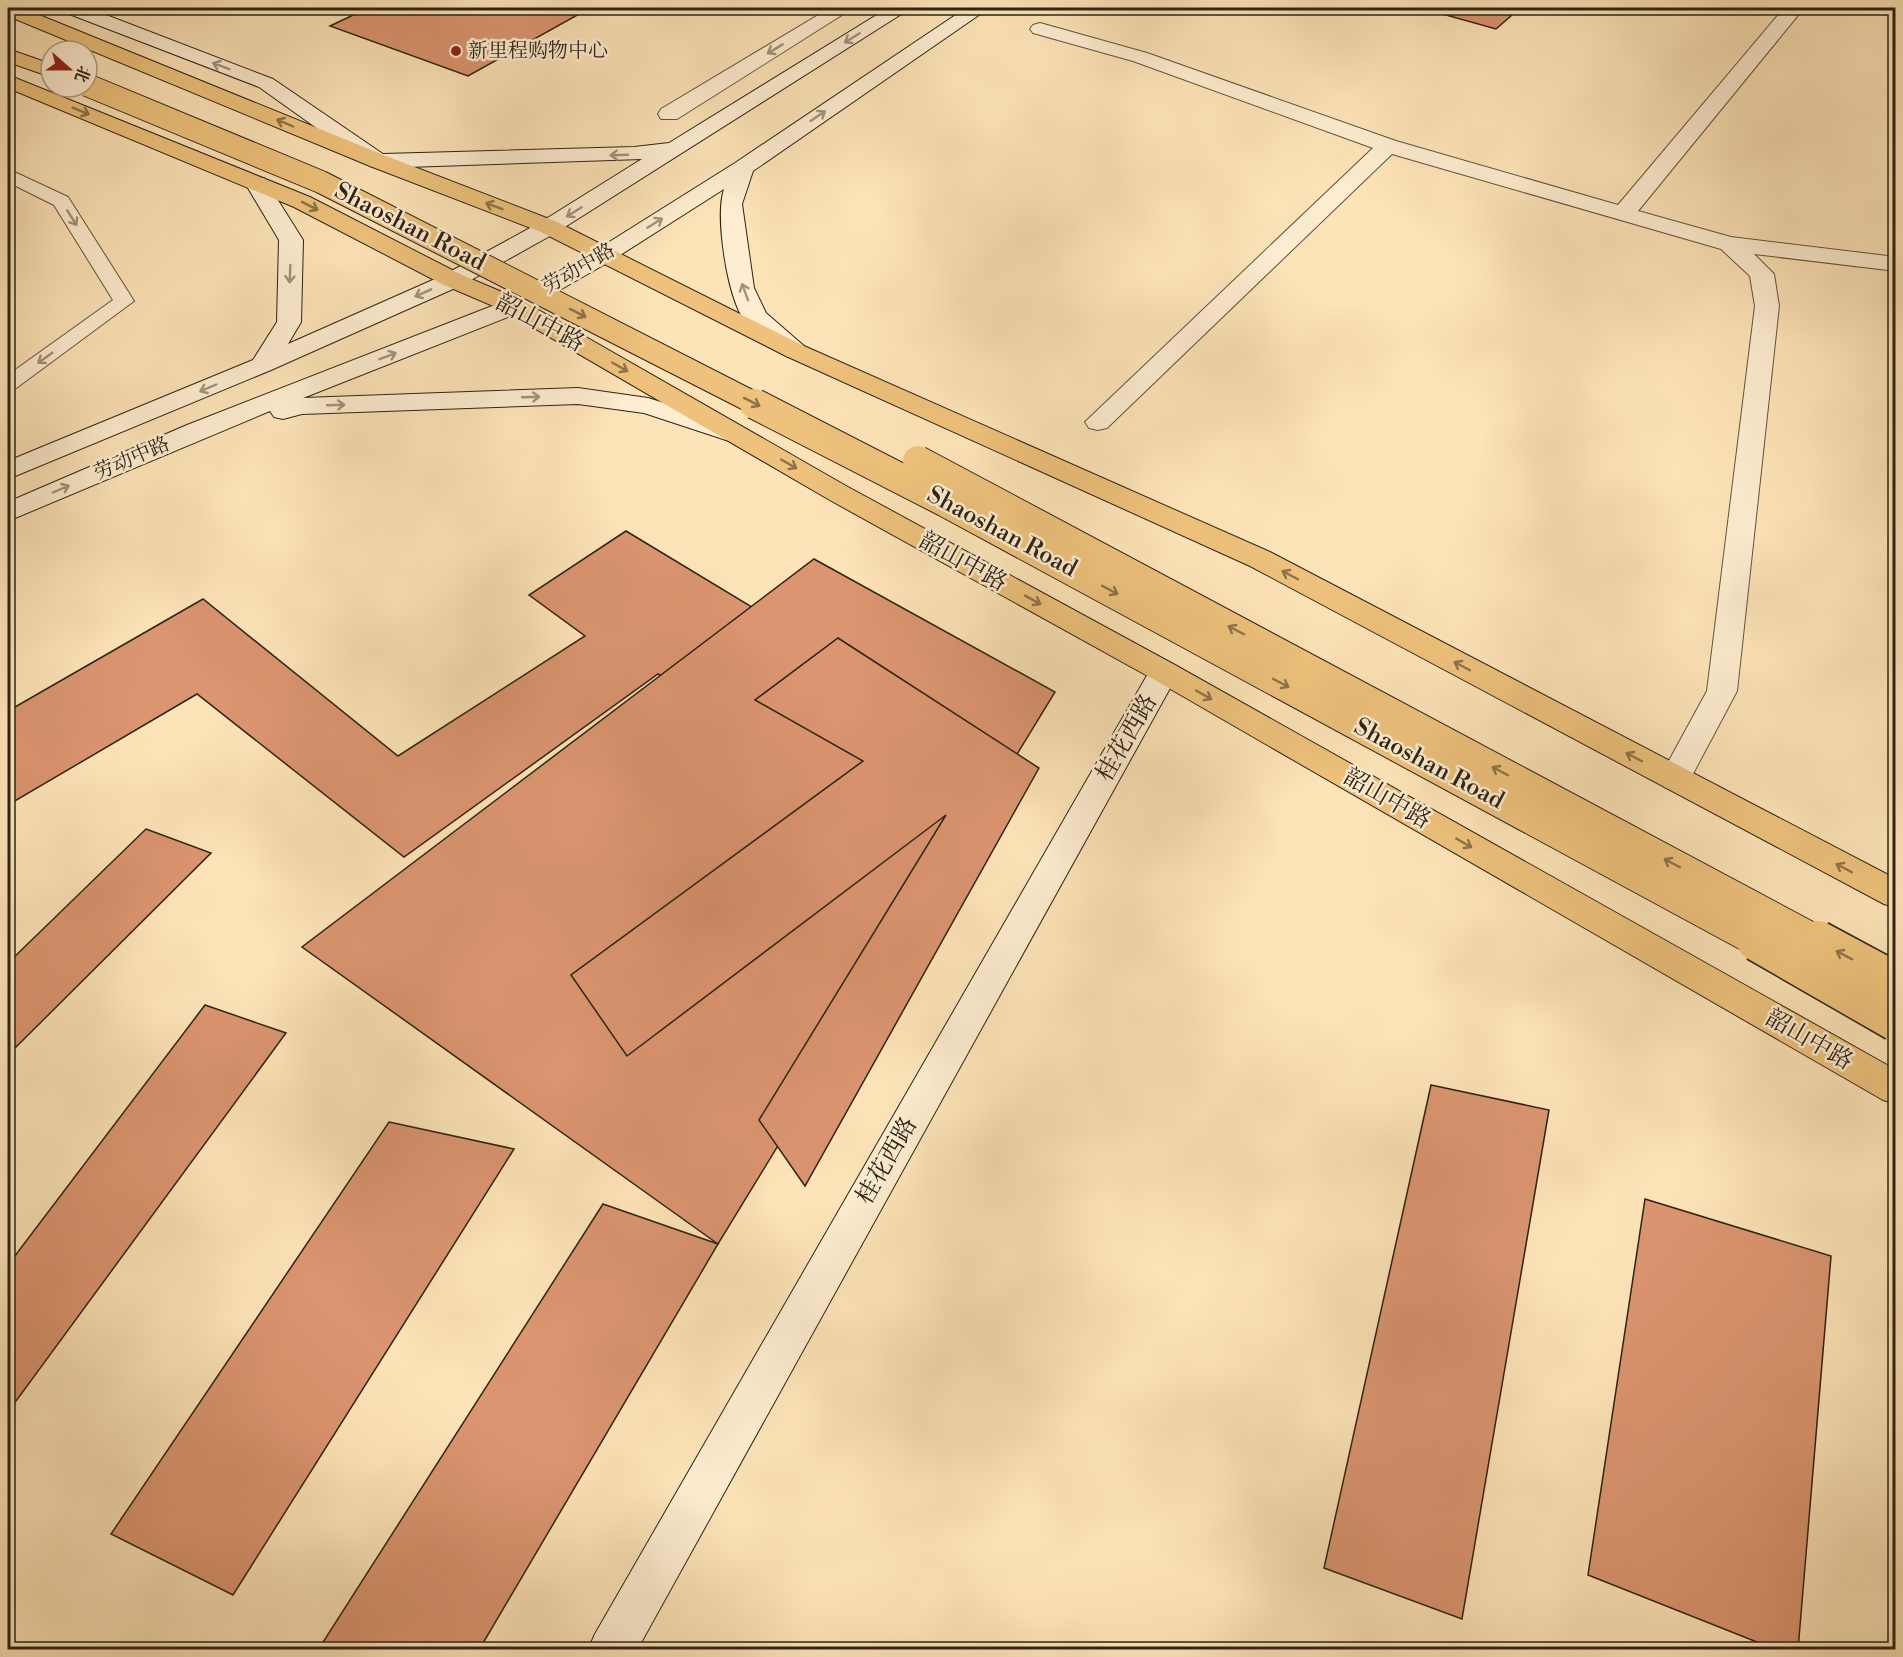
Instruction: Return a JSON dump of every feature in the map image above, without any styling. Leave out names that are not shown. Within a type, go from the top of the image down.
[{"type":"main road","points":[[8,9],[378,161],[549,227],[795,351],[1260,559],[1896,895]]},
{"type":"main road","points":[[8,39],[39,50]]},
{"type":"main road","points":[[8,55],[39,67]]},
{"type":"main road","name":"Shaoshan Road","points":[[99,73],[342,171],[789,396],[977,492],[1896,983]]},
{"type":"main road","name":"韶山中路","points":[[8,81],[302,202],[453,280],[514,306],[838,493],[1164,672],[1896,1089]]},
{"type":"main road","name":"Shaoshan Road","points":[[99,90],[321,182],[946,502],[1798,964],[1896,1021]]},
{"type":"street","points":[[70,8],[266,83],[378,161],[634,154],[677,147]]},
{"type":"street","points":[[669,114],[843,8]]},
{"type":"street","name":"劳动中路","points":[[8,471],[262,365],[453,280],[549,227],[901,8]]},
{"type":"street","name":"劳动中路","points":[[8,512],[196,431],[514,306],[606,254],[743,168],[979,8]]},
{"type":"street","points":[[1623,214],[1794,8]]},
{"type":"street","points":[[1040,29],[1140,57],[1388,146],[1729,244],[1896,264]]},
{"type":"street","points":[[1098,422],[1388,146]]},
{"type":"street","points":[[743,168],[731,204],[742,288],[755,317],[795,351]]},
{"type":"street","points":[[256,183],[291,240],[289,322],[262,365]]},
{"type":"street","points":[[1676,779],[1722,691],[1767,306],[1762,274],[1729,244]]},
{"type":"street","points":[[196,431],[301,406],[578,396],[648,406],[739,435]]},
{"type":"street","name":"桂花西路","points":[[611,1650],[1164,672]]},
{"type":"lane","points":[[8,175],[61,201],[124,301],[8,385]]},
{"type":"building","name":"新里程购物中心","points":[[368,8],[590,8],[468,76],[330,26]]},
{"type":"building","points":[[1421,8],[1520,8],[1496,29]]},
{"type":"building","points":[[626,531],[800,636],[704,702],[658,674],[404,857],[197,694],[8,805],[8,711],[203,599],[398,756],[585,636],[529,595]]},
{"type":"building","points":[[814,559],[1055,692],[718,1244],[302,947]]},
{"type":"building","points":[[838,638],[1039,768],[805,1186],[759,1120],[946,815],[627,1056],[571,975],[863,761],[755,700]]},
{"type":"building","points":[[146,829],[211,853],[8,1055],[8,963]]},
{"type":"building","points":[[205,1005],[286,1033],[8,1412],[8,1265]]},
{"type":"building","points":[[1431,1085],[1549,1110],[1462,1619],[1324,1568]]},
{"type":"building","points":[[389,1122],[514,1149],[233,1595],[111,1534]]},
{"type":"building","points":[[1645,1199],[1831,1256],[1798,1650],[1777,1650],[1588,1575]]},
{"type":"building","points":[[603,1204],[718,1244],[479,1650],[318,1650]]},
{"type":"place","name":"新里程购物中心","points":[[456,51]]}]
